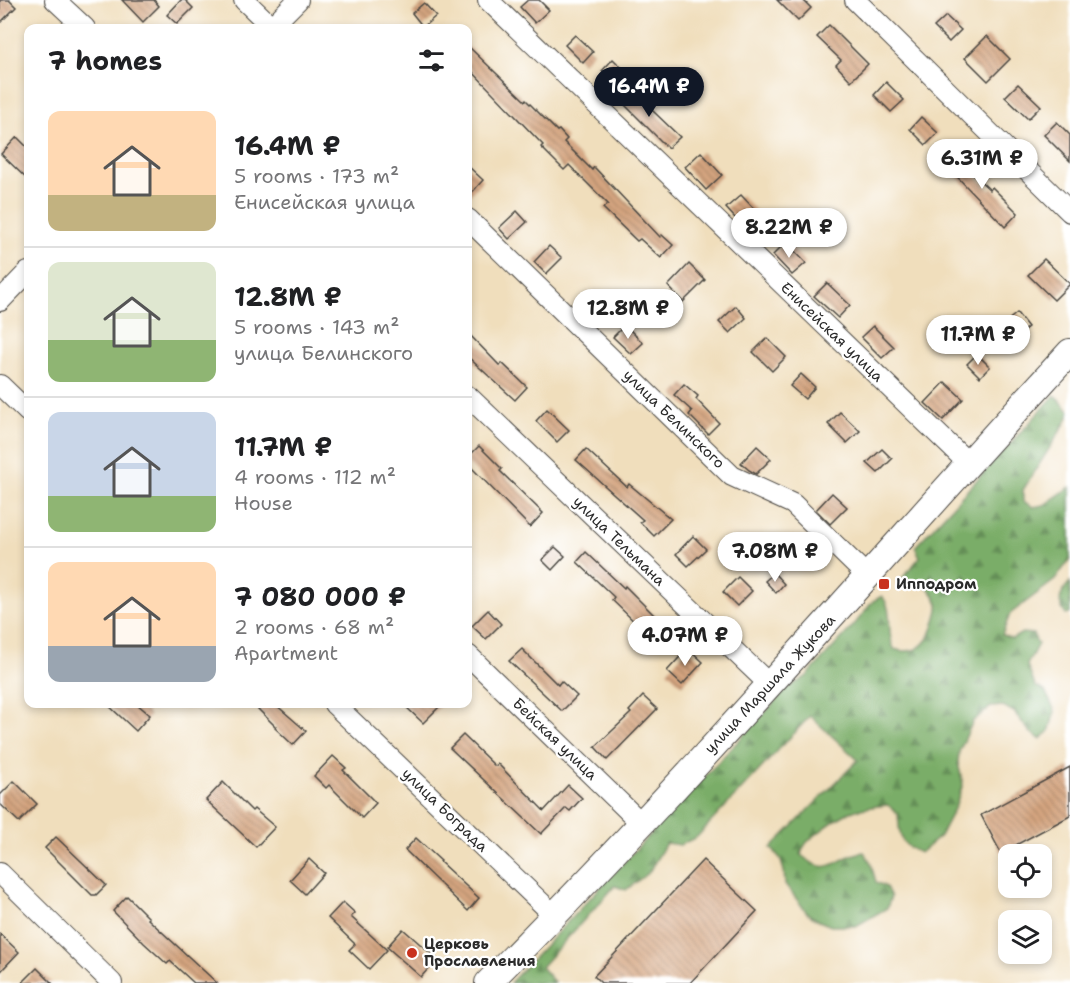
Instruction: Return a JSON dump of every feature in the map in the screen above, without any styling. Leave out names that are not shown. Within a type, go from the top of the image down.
[{"type":"main road","name":"улица Маршала Жукова","points":[[488,983],[555,916],[770,685],[1070,352]]},
{"type":"street","points":[[55,0],[81,24]]},
{"type":"street","points":[[244,0],[267,24]]},
{"type":"street","points":[[275,24],[298,0]]},
{"type":"street","name":"Енисейская улица","points":[[488,0],[969,464]]},
{"type":"street","points":[[855,0],[1070,212]]},
{"type":"street","name":"улица Белинского","points":[[472,223],[732,476],[793,504],[867,576]]},
{"type":"street","points":[[0,301],[24,276]]},
{"type":"street","points":[[0,385],[24,408]]},
{"type":"street","name":"улица Тельмана","points":[[472,400],[770,685]]},
{"type":"street","name":"Бейская улица","points":[[472,659],[641,823]]},
{"type":"street","name":"улица Бограда","points":[[338,708],[555,916]]},
{"type":"street","points":[[0,873],[112,983]]},
{"type":"green space","points":[[1055,395],[1070,412],[1023,490],[1023,501],[1033,507],[1044,505],[1070,487],[1070,559],[1055,580],[1010,614],[1002,635],[1012,639],[1022,633],[1033,634],[1038,644],[1027,665],[1035,686],[1045,691],[1055,711],[1049,732],[1040,739],[1030,732],[1014,712],[1003,706],[991,707],[973,721],[959,752],[958,763],[963,784],[955,807],[940,836],[920,853],[904,843],[900,834],[898,814],[888,805],[850,812],[835,820],[803,848],[801,855],[820,866],[827,866],[864,852],[870,861],[876,882],[886,887],[891,897],[887,908],[856,926],[831,926],[808,914],[785,884],[780,858],[771,848],[858,760],[810,716],[697,837],[680,845],[666,843],[649,872],[626,890],[615,886],[541,967],[555,983],[510,983],[789,687],[806,677],[873,601],[882,596],[886,602],[894,649],[910,651],[922,645],[931,633],[938,606],[925,584],[900,581],[920,557],[915,547]]},
{"type":"green space","points":[[1070,582],[1070,614],[1066,615],[1060,598]]},
{"type":"building","points":[[0,0],[9,0],[16,7],[0,23]]},
{"type":"building","points":[[122,0],[154,0],[159,6],[143,22]]},
{"type":"building","points":[[181,0],[185,0],[193,8],[177,24],[167,15]]},
{"type":"building","points":[[528,0],[539,0],[549,10],[535,23],[520,7]]},
{"type":"building","points":[[777,0],[803,0],[811,8],[798,21]]},
{"type":"building","points":[[424,3],[436,16],[427,24],[421,24],[412,13]]},
{"type":"building","points":[[946,16],[961,30],[949,42],[934,27]]},
{"type":"building","points":[[829,25],[868,64],[851,81],[836,65],[841,60],[817,37]]},
{"type":"building","points":[[575,35],[593,52],[583,63],[565,45]]},
{"type":"building","points":[[987,36],[1010,59],[988,81],[965,58]]},
{"type":"building","points":[[472,50],[557,131],[559,130],[567,139],[564,142],[592,170],[594,167],[660,237],[662,235],[673,245],[661,258],[640,239],[637,241],[603,208],[608,204],[569,165],[564,170],[541,147],[543,145],[472,71]]},
{"type":"building","points":[[613,59],[627,73],[615,85],[602,71]]},
{"type":"building","points":[[886,82],[904,100],[891,112],[874,95]]},
{"type":"building","points":[[1018,84],[1041,106],[1028,119],[1005,97]]},
{"type":"building","points":[[628,87],[680,137],[668,148],[618,98]]},
{"type":"building","points":[[921,117],[938,133],[926,145],[910,129]]},
{"type":"building","points":[[1057,122],[1070,135],[1070,161],[1044,135]]},
{"type":"building","points":[[17,137],[24,144],[24,176],[1,154]]},
{"type":"building","points":[[701,152],[722,175],[706,190],[685,167]]},
{"type":"building","points":[[957,152],[977,172],[974,175],[990,190],[992,187],[1018,213],[1005,227],[945,164]]},
{"type":"building","points":[[472,170],[483,180],[472,192]]},
{"type":"building","points":[[741,195],[761,216],[746,230],[726,208]]},
{"type":"building","points":[[517,211],[527,222],[509,239],[499,228]]},
{"type":"building","points":[[786,242],[806,263],[792,275],[773,255]]},
{"type":"building","points":[[549,246],[562,258],[546,274],[534,262]]},
{"type":"building","points":[[1044,259],[1070,284],[1054,300],[1028,275]]},
{"type":"building","points":[[689,264],[705,280],[683,302],[668,286]]},
{"type":"building","points":[[827,283],[850,305],[838,318],[814,296]]},
{"type":"building","points":[[736,306],[746,318],[730,333],[719,322]]},
{"type":"building","points":[[1017,313],[1028,327],[1008,343],[997,329]]},
{"type":"building","points":[[625,325],[643,343],[631,354],[613,337]]},
{"type":"building","points":[[873,326],[894,347],[882,358],[861,337]]},
{"type":"building","points":[[472,337],[500,366],[502,363],[527,387],[515,400],[472,361]]},
{"type":"building","points":[[767,338],[786,357],[772,371],[753,352]]},
{"type":"building","points":[[977,354],[990,367],[980,377],[967,364]]},
{"type":"building","points":[[801,374],[815,387],[805,399],[790,386]]},
{"type":"building","points":[[945,382],[963,399],[943,420],[925,403]]},
{"type":"building","points":[[684,384],[698,396],[696,399],[719,423],[708,434],[689,415],[692,411],[674,395]]},
{"type":"building","points":[[547,409],[569,430],[557,442],[536,421]]},
{"type":"building","points":[[840,412],[860,431],[847,443],[828,424]]},
{"type":"building","points":[[479,446],[502,469],[500,471],[543,513],[530,527],[472,468],[472,453]]},
{"type":"building","points":[[757,446],[771,459],[756,474],[741,463]]},
{"type":"building","points":[[586,449],[627,487],[629,484],[671,519],[654,536],[640,522],[643,520],[576,460]]},
{"type":"building","points":[[882,449],[892,459],[878,473],[867,463]]},
{"type":"building","points":[[832,493],[847,507],[830,524],[816,510]]},
{"type":"building","points":[[693,536],[706,549],[688,566],[676,554]]},
{"type":"building","points":[[795,542],[803,551],[794,560],[786,551]]},
{"type":"building","points":[[555,547],[565,556],[552,570],[542,560]]},
{"type":"building","points":[[586,552],[655,616],[642,629],[612,600],[614,597],[577,562]]},
{"type":"building","points":[[774,573],[784,584],[776,593],[765,581]]},
{"type":"building","points":[[738,577],[752,591],[737,606],[723,592]]},
{"type":"building","points":[[488,610],[501,624],[486,639],[472,626]]},
{"type":"building","points":[[688,648],[703,662],[682,685],[667,671]]},
{"type":"building","points":[[522,649],[558,685],[561,681],[577,696],[562,711],[509,661]]},
{"type":"building","points":[[643,696],[657,709],[607,760],[595,747],[631,713],[629,711]]},
{"type":"building","points":[[111,708],[142,708],[150,715],[136,731]]},
{"type":"building","points":[[257,708],[280,708],[306,731],[293,745]]},
{"type":"building","points":[[407,708],[438,708],[423,723]]},
{"type":"building","points":[[463,735],[495,766],[498,764],[544,811],[568,785],[582,798],[570,811],[566,808],[541,834],[450,748]]},
{"type":"building","points":[[333,756],[346,768],[343,770],[376,803],[362,818],[329,785],[326,788],[314,776]]},
{"type":"building","points":[[1070,767],[1070,816],[1018,844],[998,844],[998,847],[981,815]]},
{"type":"building","points":[[14,781],[37,804],[19,822],[0,804],[0,795]]},
{"type":"building","points":[[223,782],[252,811],[254,809],[275,827],[256,847],[206,800]]},
{"type":"building","points":[[56,837],[106,885],[96,895],[92,895],[45,848]]},
{"type":"building","points":[[416,838],[479,898],[468,911],[405,850]]},
{"type":"building","points":[[309,859],[324,873],[305,894],[290,880]]},
{"type":"building","points":[[703,860],[757,911],[690,983],[601,983],[594,976]]},
{"type":"building","points":[[127,896],[148,919],[217,983],[194,983],[170,961],[167,964],[144,943],[113,911]]},
{"type":"building","points":[[343,902],[355,913],[351,917],[387,950],[369,969],[349,950],[355,944],[328,918]]},
{"type":"building","name":"Церковь Прославления","points":[[403,929],[437,959],[421,977],[387,947]]},
{"type":"building","points":[[0,934],[19,952],[0,972]]},
{"type":"building","points":[[37,968],[52,983],[22,983]]},
{"type":"place","name":"Ипподром","points":[[884,584]]},
{"type":"place","name":"Церковь Прославления","points":[[412,953]]}]
